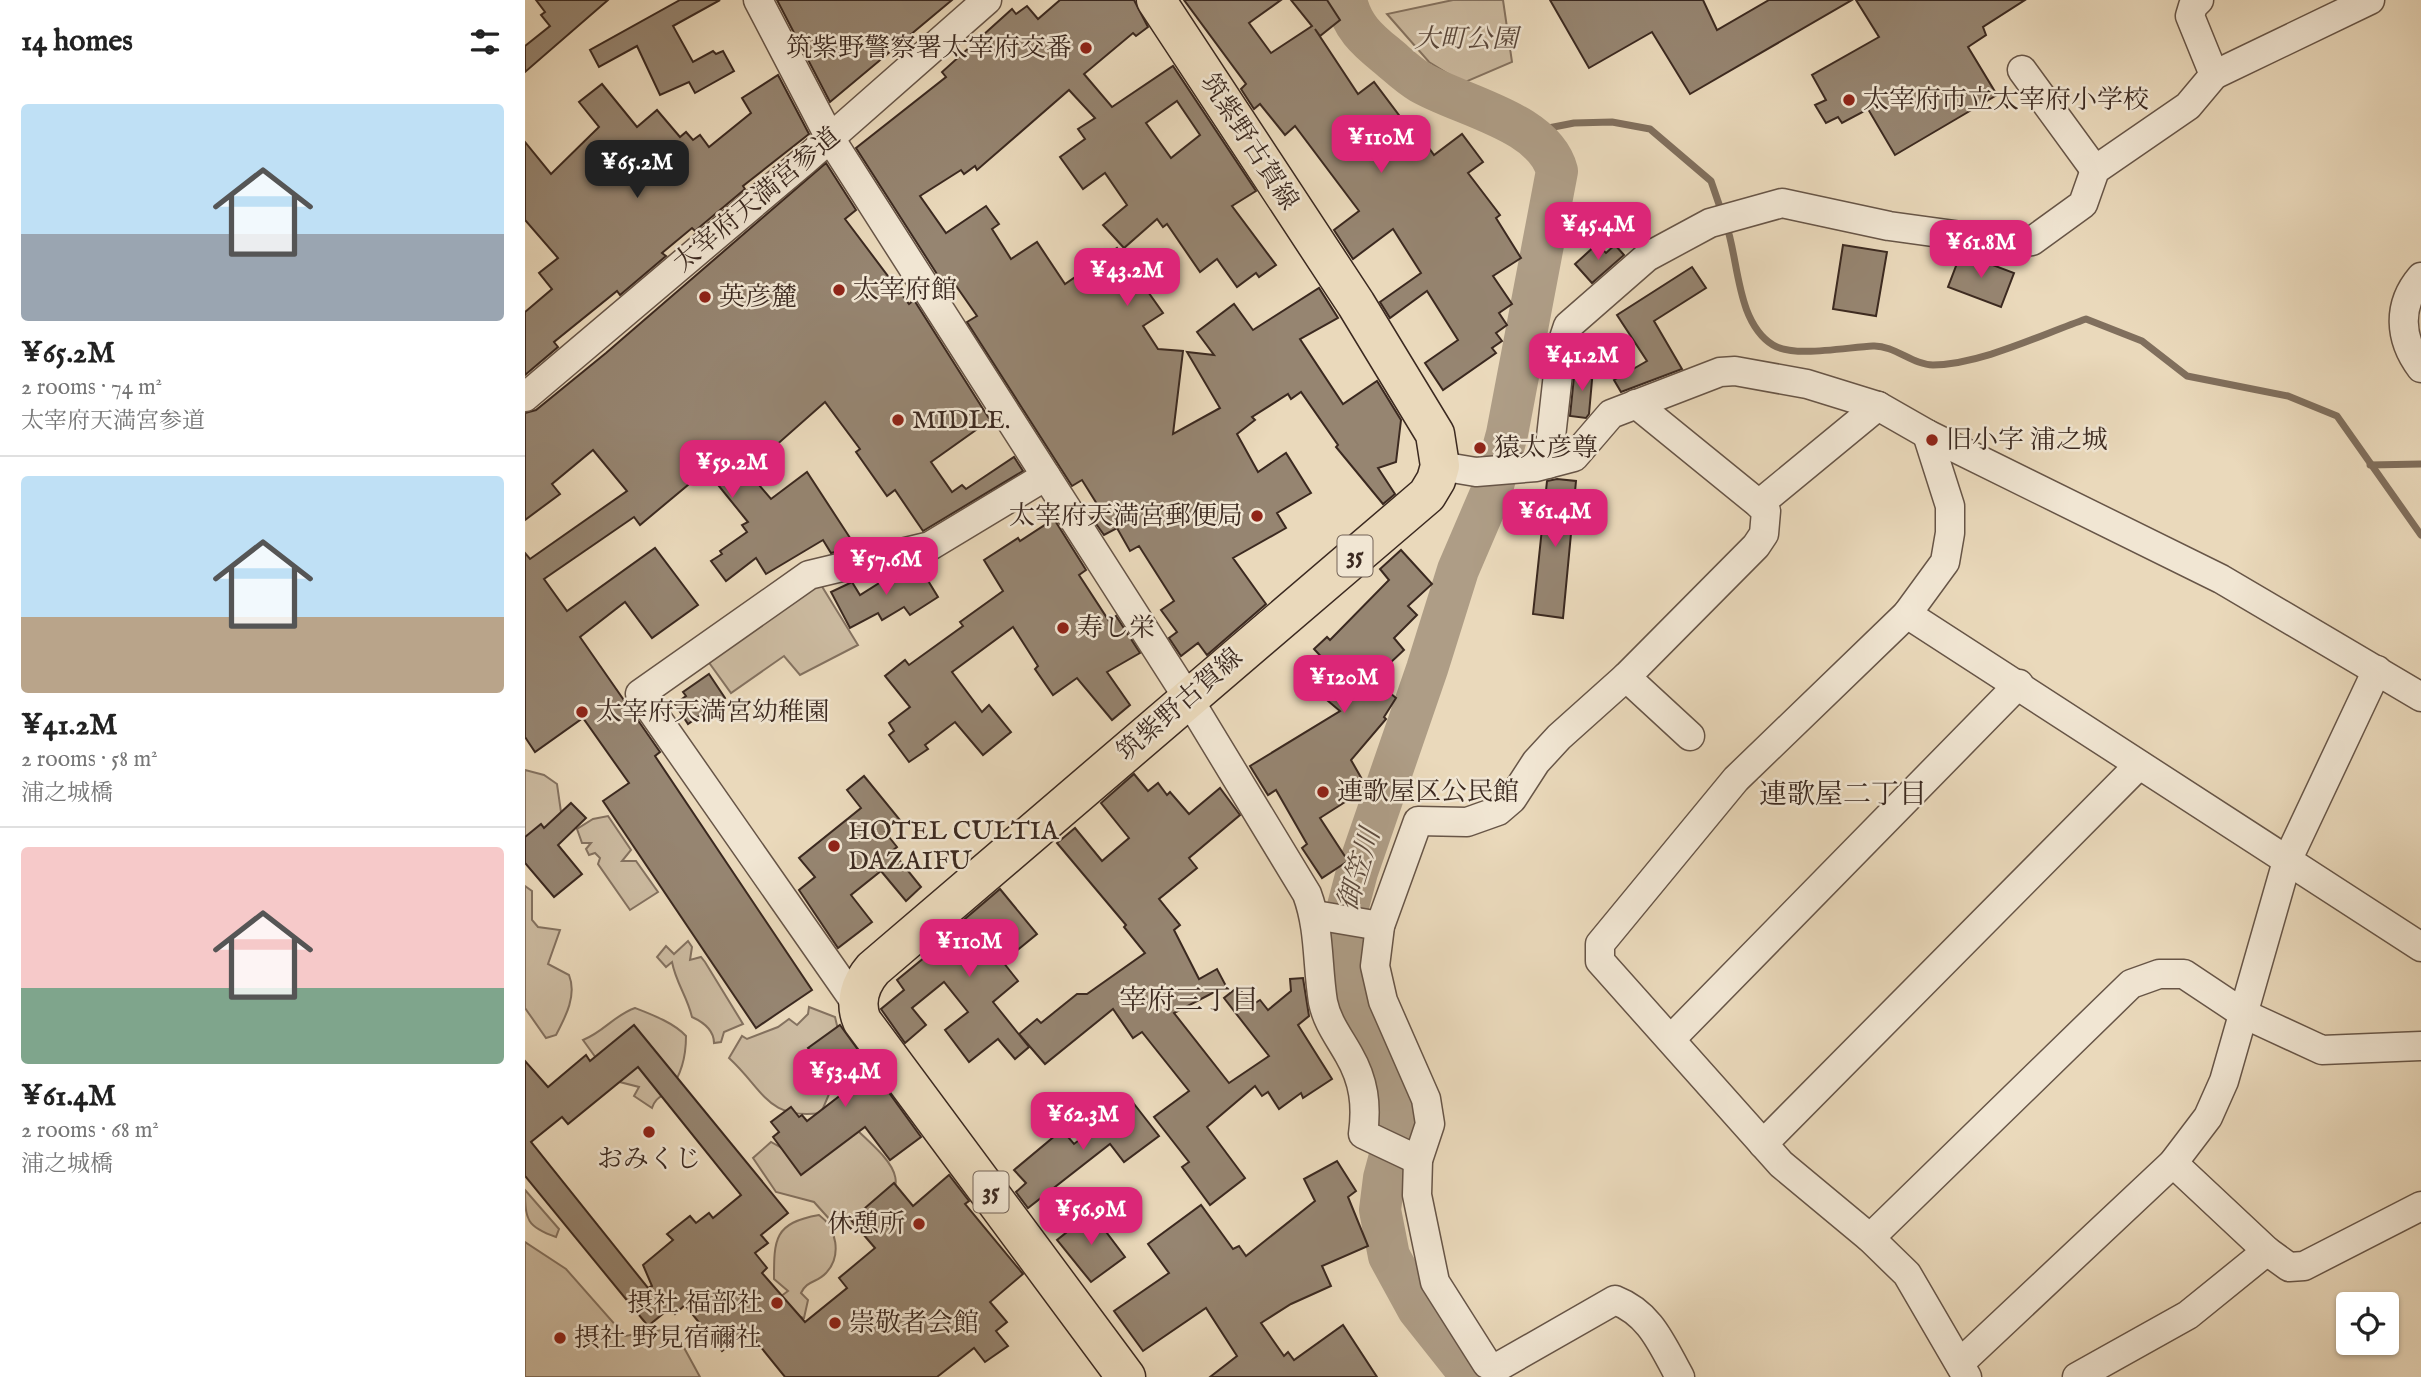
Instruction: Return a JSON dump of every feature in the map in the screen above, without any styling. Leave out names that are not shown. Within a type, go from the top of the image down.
[{"type":"main road","name":"筑紫野古賀線","points":[[858,1006],[861,987],[873,969],[1427,495],[1436,480],[1458,469],[1356,304],[1156,0]]},
{"type":"main road","name":"35","points":[[858,1006],[862,1021],[1126,1377]]},
{"type":"street","points":[[758,0],[830,138],[1188,698],[1307,894],[1319,916],[1323,1002],[1330,1024],[1351,1058],[1363,1088],[1366,1110],[1363,1134],[1414,1159]]},
{"type":"street","name":"太宰府天満宮参道","points":[[525,397],[830,138],[987,0]]},
{"type":"street","points":[[2199,0],[2193,6],[2190,16],[2214,75]]},
{"type":"street","points":[[1542,465],[1561,347],[1568,326],[1647,257],[1721,219],[1781,203],[1889,226],[2013,243],[2032,241],[2083,204],[2095,170],[2188,106],[2214,75],[2370,0]]},
{"type":"street","points":[[2022,70],[2095,170]]},
{"type":"street","points":[[2421,277],[2403,309],[2404,341],[2421,368]]},
{"type":"street","points":[[1458,469],[1542,465],[1574,457],[1611,414],[1727,370],[1807,384],[1878,406],[2221,579],[2421,697]]},
{"type":"street","points":[[1636,404],[1759,504],[1766,511],[1767,523],[1756,546],[1626,677],[1559,737],[1536,762],[1511,799],[1498,811],[1467,822],[1418,821],[1375,925],[1374,966],[1383,1001],[1426,1099],[1430,1124],[1414,1159],[1417,1195],[1435,1282],[1487,1364],[1496,1368],[1583,1315],[1615,1300],[1633,1307],[1649,1321],[1680,1377]]},
{"type":"street","points":[[1759,504],[1878,406]]},
{"type":"street","points":[[1927,433],[1951,506],[1945,562],[1907,614],[1736,779],[1600,944],[1600,961],[1781,1164],[1870,1238],[1907,1274],[1964,1370],[2173,1163],[2218,1098],[2245,1014],[2287,861],[2377,670]]},
{"type":"street","points":[[858,1006],[640,694],[809,575],[930,546],[1047,476]]},
{"type":"street","points":[[1907,614],[2019,684],[2421,947]]},
{"type":"street","points":[[1626,677],[1690,736]]},
{"type":"street","points":[[1671,1038],[2019,684]]},
{"type":"street","points":[[1763,1144],[2139,765]]},
{"type":"street","points":[[1319,916],[1375,925]]},
{"type":"street","points":[[1870,1238],[2131,984],[2159,974],[2184,974],[2245,1014],[2322,1050],[2421,1046]]},
{"type":"street","points":[[2173,1163],[2267,1251],[2289,1267],[2305,1266],[2421,1206]]},
{"type":"street","points":[[2077,1377],[2188,1315],[2267,1251]]},
{"type":"green space","name":"大町公園","points":[[1453,0],[1503,0],[1512,62],[1463,83],[1429,62],[1387,14]]},
{"type":"green space","points":[[818,580],[858,645],[800,675],[784,656],[731,693],[705,657]]},
{"type":"green space","points":[[525,770],[544,775],[557,784],[561,812],[557,836],[525,849]]},
{"type":"green space","points":[[608,816],[631,850],[622,861],[636,861],[658,892],[630,910],[598,864],[600,858],[595,853],[589,855],[586,849],[591,843],[582,843],[577,829],[593,819]]},
{"type":"green space","points":[[525,886],[532,891],[532,920],[538,927],[560,930],[548,964],[569,975],[572,990],[569,1005],[556,1035],[546,1038],[525,1008]]},
{"type":"green space","points":[[688,941],[692,947],[690,960],[701,957],[743,1024],[724,1032],[721,1042],[714,1043],[707,1027],[692,1017],[672,962],[666,967],[657,957],[666,946],[674,954]]},
{"type":"green space","points":[[809,1007],[835,1017],[841,1042],[855,1059],[832,1087],[821,1113],[803,1114],[777,1107],[729,1058],[742,1036],[747,1039],[778,1027],[789,1019],[797,1025],[808,1014]]},
{"type":"green space","points":[[635,1008],[669,1023],[686,1036],[678,1077],[652,1108],[634,1096],[639,1087],[612,1080],[583,1040]]},
{"type":"green space","points":[[858,1131],[883,1156],[895,1177],[895,1188],[890,1199],[865,1227],[832,1222],[814,1202],[776,1192],[753,1158],[771,1142],[807,1162]]},
{"type":"green space","points":[[525,1190],[559,1229],[556,1237],[533,1226],[527,1215]]},
{"type":"green space","points":[[819,1215],[830,1227],[836,1251],[826,1273],[806,1286],[801,1293],[808,1300],[804,1318],[786,1313],[780,1297],[788,1291],[774,1279],[776,1243],[785,1228],[804,1218]]},
{"type":"green space","points":[[525,1242],[566,1269],[625,1336],[662,1330],[682,1344],[700,1377],[525,1377]]},
{"type":"building","points":[[536,0],[608,0],[525,72],[525,46],[550,26],[541,15],[545,12]]},
{"type":"building","points":[[680,0],[720,0],[673,26],[693,62],[713,51],[716,54],[723,51],[734,71],[695,93],[689,82],[660,95],[637,46],[599,67],[590,50]]},
{"type":"building","points":[[777,0],[952,0],[830,102]]},
{"type":"building","points":[[1060,0],[1134,0],[1148,27],[1136,36],[1133,33],[1084,74],[1112,107],[1173,66],[1256,191],[1232,206],[1276,265],[1259,277],[1256,273],[1237,287],[1217,259],[1200,272],[1167,224],[1163,227],[1157,219],[1124,248],[1103,225],[1127,205],[1105,173],[1083,189],[1060,157],[1085,139],[1078,129],[1095,118],[1069,90],[977,170],[975,166],[964,174],[961,170],[920,196],[946,233],[986,206],[999,224],[992,229],[1011,259],[1037,242],[1065,284],[1117,248],[1163,313],[1143,326],[1158,349],[1183,351],[1173,434],[1220,408],[1187,352],[1214,355],[1197,332],[1234,304],[1253,330],[1319,288],[1338,318],[1300,339],[1343,404],[1377,381],[1401,420],[1396,462],[1378,468],[1395,494],[1383,504],[1336,447],[1338,445],[1301,392],[1291,399],[1288,394],[1252,417],[1255,420],[1237,434],[1258,472],[1286,453],[1311,493],[1277,513],[1286,528],[1233,558],[1266,604],[1207,655],[1198,643],[1181,656],[1169,638],[1177,632],[1161,610],[1174,601],[1139,546],[1130,551],[1117,528],[1104,535],[1092,518],[1102,512],[1082,480],[1072,486],[967,322],[977,316],[952,280],[944,285],[856,148],[946,77],[942,72],[1012,9],[1016,14],[1027,6],[1038,19]],"holes":[[[1177,101],[1200,135],[1171,158],[1146,123]]]},
{"type":"building","points":[[1184,0],[1281,0],[1249,23],[1271,53],[1312,26],[1291,0],[1327,0],[1340,20],[1320,36],[1315,29],[1358,94],[1374,82],[1405,123],[1409,120],[1434,155],[1462,134],[1483,162],[1468,173],[1500,215],[1496,218],[1521,258],[1493,276],[1512,304],[1499,313],[1507,325],[1496,333],[1502,341],[1492,348],[1496,353],[1443,390],[1425,363],[1458,340],[1427,291],[1390,318],[1380,302],[1421,273],[1393,229],[1353,259],[1334,230],[1359,211],[1295,126],[1285,135],[1260,104],[1254,109],[1241,89],[1246,84]]},
{"type":"building","points":[[1550,0],[1703,0],[1717,30],[1769,0],[1852,0],[1690,94],[1652,32],[1589,68]]},
{"type":"building","points":[[1856,0],[2025,0],[1983,27],[1986,35],[1968,47],[1997,95],[1895,155],[1868,109],[1842,123],[1838,117],[1826,123],[1815,105],[1826,100],[1812,75],[1879,37]]},
{"type":"building","points":[[778,75],[809,134],[743,186],[745,189],[695,231],[692,228],[662,253],[666,256],[620,295],[617,291],[554,342],[558,347],[525,375],[525,312],[552,289],[539,273],[558,258],[525,220],[525,142],[551,174],[599,127],[579,102],[602,84],[637,127],[657,110],[680,137],[686,132],[693,140],[700,135],[709,147],[751,113],[742,98]]},
{"type":"building","points":[[826,163],[856,210],[845,219],[909,304],[914,300],[990,420],[931,462],[952,492],[962,485],[966,489],[1014,457],[1023,471],[923,531],[895,490],[887,496],[856,452],[860,449],[825,402],[747,471],[771,499],[807,472],[856,547],[831,553],[823,540],[766,574],[756,558],[726,581],[711,561],[722,554],[720,551],[747,532],[742,525],[748,522],[706,470],[640,525],[634,517],[544,579],[567,611],[655,548],[698,605],[652,638],[625,602],[580,637],[660,752],[655,756],[812,990],[756,1028],[603,801],[629,783],[583,718],[535,752],[525,737],[525,553],[530,559],[627,491],[593,450],[552,484],[560,494],[525,520],[525,413],[536,410],[606,353]]},
{"type":"building","points":[[1597,244],[1606,253],[1615,245],[1624,255],[1592,283],[1575,264]]},
{"type":"building","points":[[1843,245],[1887,252],[1876,316],[1833,309]]},
{"type":"building","points":[[1961,253],[2014,273],[2001,307],[1948,287]]},
{"type":"building","points":[[1692,267],[1706,288],[1654,321],[1682,369],[1621,392],[1614,380],[1647,361],[1617,315]]},
{"type":"building","points":[[1575,367],[1593,369],[1589,414],[1586,418],[1570,416]]},
{"type":"building","points":[[1547,481],[1576,481],[1563,618],[1533,614]]},
{"type":"building","points":[[1054,519],[1086,570],[1079,575],[1109,621],[1116,616],[1140,653],[1107,672],[1130,705],[1112,720],[1077,678],[1053,695],[1035,669],[1038,666],[1013,627],[952,672],[982,712],[989,705],[1011,732],[983,755],[955,722],[925,745],[928,749],[909,762],[889,735],[894,731],[889,723],[910,707],[885,676],[905,660],[909,665],[963,626],[960,622],[1003,591],[984,560]]},
{"type":"building","points":[[1401,550],[1432,584],[1408,606],[1417,615],[1394,638],[1404,650],[1373,679],[1396,698],[1384,717],[1386,719],[1351,760],[1367,788],[1320,818],[1348,861],[1322,878],[1302,848],[1307,844],[1276,790],[1268,795],[1250,766],[1340,711],[1327,700],[1343,680],[1314,649],[1327,637],[1330,640],[1389,580],[1380,569]]},
{"type":"building","points":[[919,566],[938,597],[910,615],[904,607],[882,620],[878,613],[850,628],[831,592],[852,582],[860,595],[900,570]]},
{"type":"building","points":[[709,674],[725,698],[688,724],[675,704],[686,696],[683,692]]},
{"type":"building","points":[[1134,774],[1148,791],[1158,783],[1167,795],[1170,792],[1189,814],[1220,788],[1240,815],[1189,858],[1197,868],[1159,899],[1180,925],[1174,930],[1199,979],[1217,969],[1226,986],[1174,1013],[1229,1083],[1269,1056],[1224,998],[1238,987],[1252,1005],[1260,1000],[1268,1010],[1291,991],[1290,979],[1303,978],[1309,1016],[1298,1025],[1332,1079],[1303,1098],[1301,1093],[1279,1109],[1268,1092],[1262,1096],[1255,1086],[1207,1127],[1245,1178],[1210,1205],[1182,1167],[1189,1162],[1154,1117],[1189,1091],[1142,1032],[1133,1038],[1113,1009],[1045,1064],[1019,1034],[1037,1019],[1041,1023],[1077,994],[1087,994],[1145,953],[1124,927],[1126,925],[1057,843],[1075,828],[1102,861],[1129,838],[1101,803]]},
{"type":"building","points":[[864,776],[900,820],[885,832],[897,847],[892,851],[921,887],[906,901],[881,871],[851,895],[872,922],[838,948],[799,890],[815,877],[799,858],[861,808],[847,790]]},
{"type":"building","points":[[571,803],[586,818],[558,845],[582,874],[554,897],[525,863],[525,837],[541,824],[544,828]]},
{"type":"building","points":[[1000,889],[1037,934],[1003,962],[1018,981],[993,1002],[1029,1047],[1015,1059],[998,1039],[969,1062],[945,1030],[968,1012],[944,982],[912,1008],[926,1025],[905,1043],[881,1009],[904,990],[897,980],[947,939],[945,936]]},
{"type":"building","points":[[634,1025],[788,1213],[761,1235],[768,1243],[755,1253],[767,1268],[762,1273],[805,1322],[847,1288],[839,1278],[875,1248],[851,1220],[894,1183],[913,1206],[949,1175],[969,1201],[965,1204],[1023,1274],[990,1302],[1007,1322],[996,1331],[1008,1346],[985,1362],[974,1348],[937,1377],[785,1377],[747,1330],[722,1351],[685,1305],[675,1314],[670,1308],[648,1326],[525,1176],[525,1061],[548,1087],[586,1055],[590,1061]],"holes":[[[638,1067],[741,1195],[713,1218],[709,1213],[696,1223],[690,1216],[667,1234],[673,1240],[643,1265],[652,1286],[648,1288],[531,1142],[562,1117],[568,1124]]]},
{"type":"building","points":[[840,1025],[921,1137],[890,1160],[865,1127],[801,1175],[773,1137],[779,1132],[771,1122],[791,1107],[799,1117],[802,1115],[807,1121],[842,1094],[808,1048]]},
{"type":"building","points":[[1131,1100],[1159,1136],[1124,1162],[1110,1144],[1028,1208],[1016,1192],[1026,1183],[1014,1170],[1062,1130],[1074,1144]]},
{"type":"building","points":[[1337,1161],[1356,1191],[1348,1197],[1368,1246],[1322,1266],[1331,1286],[1291,1304],[1261,1323],[1284,1356],[1288,1352],[1294,1360],[1343,1325],[1377,1377],[1210,1377],[1237,1356],[1206,1308],[1143,1351],[1114,1311],[1169,1273],[1148,1244],[1201,1205],[1233,1249],[1239,1246],[1246,1256],[1315,1201],[1304,1179]]},
{"type":"building","points":[[1095,1210],[1107,1226],[1104,1229],[1125,1257],[1091,1282],[1057,1240]]},
{"type":"waterway","name":"御笠川","points":[[1346,0],[1361,31],[1407,73],[1437,91],[1519,127],[1536,139],[1549,154],[1557,171],[1507,434],[1491,493],[1458,570],[1357,872],[1341,933],[1353,982],[1396,1101],[1397,1130],[1384,1178],[1380,1210],[1389,1256],[1418,1309],[1472,1377]]},
{"type":"waterway","points":[[1528,132],[1574,123],[1612,122],[1650,129],[1711,181],[1722,213]]},
{"type":"waterway","points":[[1726,224],[1745,306],[1761,335],[1773,345],[1794,351],[1873,346],[1933,365],[1971,360],[2011,348],[2086,319],[2142,341],[2187,376],[2288,396],[2337,416],[2421,535]]},
{"type":"waterway","points":[[2370,465],[2421,464]]},
{"type":"place","name":"筑紫野警察署太宰府交番","points":[[1086,48]]},
{"type":"place","name":"太宰府市立太宰府小学校","points":[[1849,100]]},
{"type":"place","name":"太宰府館","points":[[839,290]]},
{"type":"place","name":"英彦麓","points":[[705,297]]},
{"type":"place","name":"MIDLE.","points":[[898,420]]},
{"type":"place","name":"旧小字 浦之城","points":[[1932,440]]},
{"type":"place","name":"猿太彦尊","points":[[1480,448]]},
{"type":"place","name":"太宰府天満宮郵便局","points":[[1257,516]]},
{"type":"place","name":"寿し栄","points":[[1063,628]]},
{"type":"place","name":"太宰府天満宮幼稚園","points":[[582,712]]},
{"type":"place","name":"連歌屋区公民館","points":[[1323,792]]},
{"type":"place","name":"HOTEL CULTIA DAZAIFU","points":[[834,846]]},
{"type":"place","name":"おみくじ","points":[[649,1132]]},
{"type":"place","name":"休憩所","points":[[919,1224]]},
{"type":"place","name":"摂社 福部社","points":[[777,1303]]},
{"type":"place","name":"崇敬者会館","points":[[835,1323]]},
{"type":"place","name":"摂社 野見宿禰社","points":[[560,1338]]},
{"type":"district","name":"連歌屋二丁目","points":[[1843,795]]},
{"type":"district","name":"宰府三丁目","points":[[1189,1001]]}]
